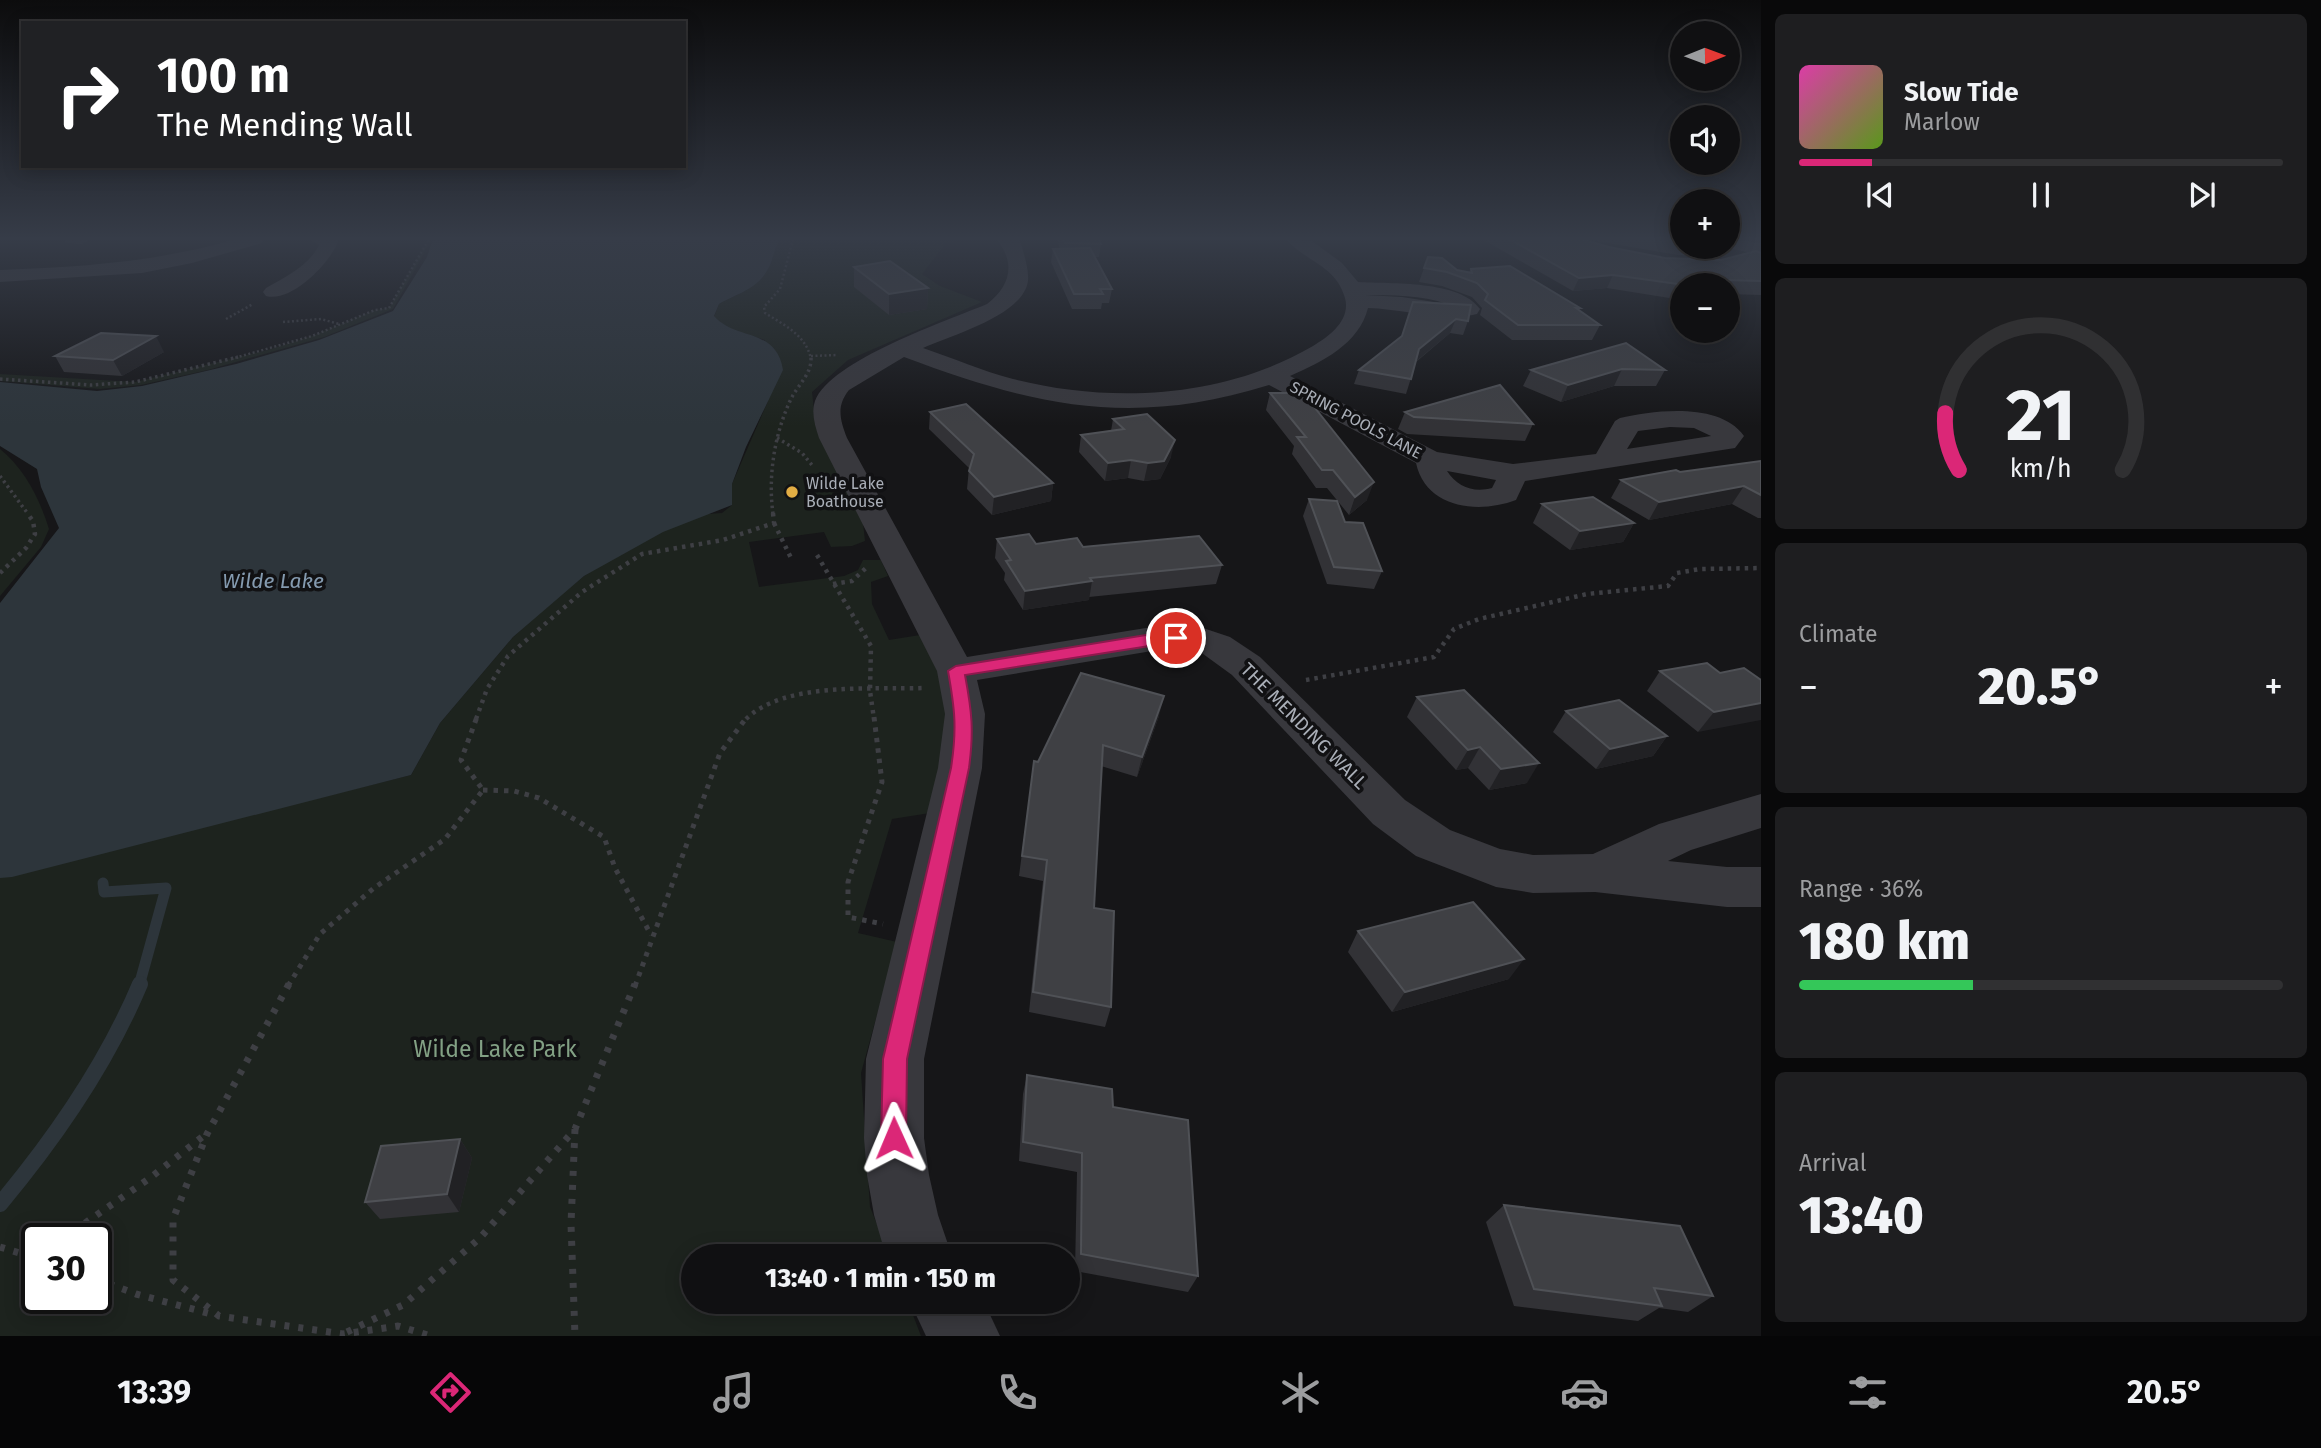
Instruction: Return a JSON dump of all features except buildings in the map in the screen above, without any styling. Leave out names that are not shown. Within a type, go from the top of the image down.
[{"type":"street","points":[[915,1244],[898,1175],[893,1096],[895,1059],[960,768],[965,733],[958,678],[827,424],[826,409],[830,396],[857,371],[995,309],[1005,301]]},
{"type":"street","points":[[905,349],[1013,386],[1074,398],[1176,398],[1205,394],[1272,377],[1320,353],[1337,341],[1356,317],[1356,301]]},
{"type":"street","name":"SPRING POOLS LANE","points":[[1272,377],[1304,391],[1429,459],[1430,471],[1445,489],[1460,495],[1496,499],[1504,494],[1513,473],[1544,471],[1607,459]]},
{"type":"street","name":"THE MENDING WALL","points":[[958,678],[1152,639],[1189,638],[1217,645],[1246,666],[1268,687],[1389,812],[1433,843],[1496,869],[1534,874],[1595,873],[1727,887],[1761,887]]},
{"type":"street","name":"THE MENDING WALL","points":[[1595,873],[1675,837],[1761,811]]},
{"type":"street","points":[[951,1314],[965,1336]]},
{"type":"path","points":[[0,379],[91,385],[135,382],[271,349],[375,310],[389,308],[393,301]]},
{"type":"path","points":[[769,301],[764,307],[765,313],[796,333],[811,356],[810,365],[790,400],[772,459],[774,523],[791,558]]},
{"type":"path","points":[[226,319],[256,303]]},
{"type":"path","points":[[283,322],[321,319],[340,325]]},
{"type":"path","points":[[777,439],[802,453],[816,471]]},
{"type":"path","points":[[0,476],[33,521],[36,534],[26,548],[0,573]]},
{"type":"path","points":[[483,790],[461,760],[487,689],[508,656],[582,592],[642,554],[676,545],[723,540],[774,523]]},
{"type":"path","points":[[817,555],[869,640],[870,691],[882,782],[859,842],[848,882],[848,917],[923,933]]},
{"type":"path","points":[[833,584],[852,581],[864,572],[871,560]]},
{"type":"path","points":[[1268,687],[1434,657],[1454,629],[1479,620],[1587,594],[1668,586],[1677,573],[1700,569],[1761,568]]},
{"type":"path","points":[[343,1334],[403,1305],[480,1238],[575,1129],[621,1024],[720,753],[739,723],[765,704],[804,694],[870,691],[958,678]]},
{"type":"path","points":[[483,790],[514,791],[539,798],[604,836],[615,868],[652,936]]},
{"type":"path","points":[[219,1316],[173,1280],[173,1219],[207,1134],[286,989],[320,934],[374,888],[445,839],[483,790]]},
{"type":"path","points":[[575,1129],[571,1224],[575,1336]]},
{"type":"path","points":[[85,1223],[207,1134]]},
{"type":"path","points":[[0,1247],[21,1253]]},
{"type":"path","points":[[112,1285],[219,1316],[343,1334],[398,1326],[431,1336]]},
{"type":"green space","points":[[393,301],[397,301],[393,309],[324,337],[208,370],[141,385],[100,389],[0,381],[0,374],[135,382],[271,349],[312,336],[375,310],[389,308]]},
{"type":"green space","name":"Wilde Lake Park","points":[[724,301],[982,302],[848,360],[812,392],[815,419],[863,523],[865,541],[852,546],[831,547],[824,532],[749,542],[759,587],[844,576],[858,570],[863,560],[881,560],[888,576],[871,582],[872,604],[889,640],[920,635],[942,680],[947,728],[930,813],[892,819],[858,933],[897,942],[861,1073],[870,1207],[885,1244],[681,1244],[681,1314],[913,1314],[921,1336],[0,1336],[0,877],[411,775],[440,723],[513,637],[546,607],[584,576],[647,537],[707,514],[722,513],[732,505],[732,484],[768,401],[765,340],[722,326],[714,317],[719,304]]},
{"type":"green space","points":[[0,449],[17,466],[31,486],[49,529],[41,547],[0,596]]},
{"type":"water","name":"Wilde Lake","points":[[399,301],[724,301],[719,304],[714,316],[723,324],[754,336],[772,347],[779,356],[783,370],[746,447],[732,484],[732,505],[663,532],[584,576],[513,637],[440,723],[411,775],[0,878],[0,603],[59,528],[41,487],[37,469],[0,446],[0,382],[97,391],[142,386],[236,364],[319,340],[393,311]]},
{"type":"waterway","points":[[103,883],[104,892],[166,888],[139,986]]},
{"type":"waterway","points":[[0,1204],[41,1153],[96,1072],[140,984]]},
{"type":"place","name":"Wilde Lake Boathouse","points":[[792,492]]},
{"type":"route","points":[[894,1138],[895,1059],[960,768],[965,733],[965,714],[956,671],[1152,639],[1176,638]]}]
